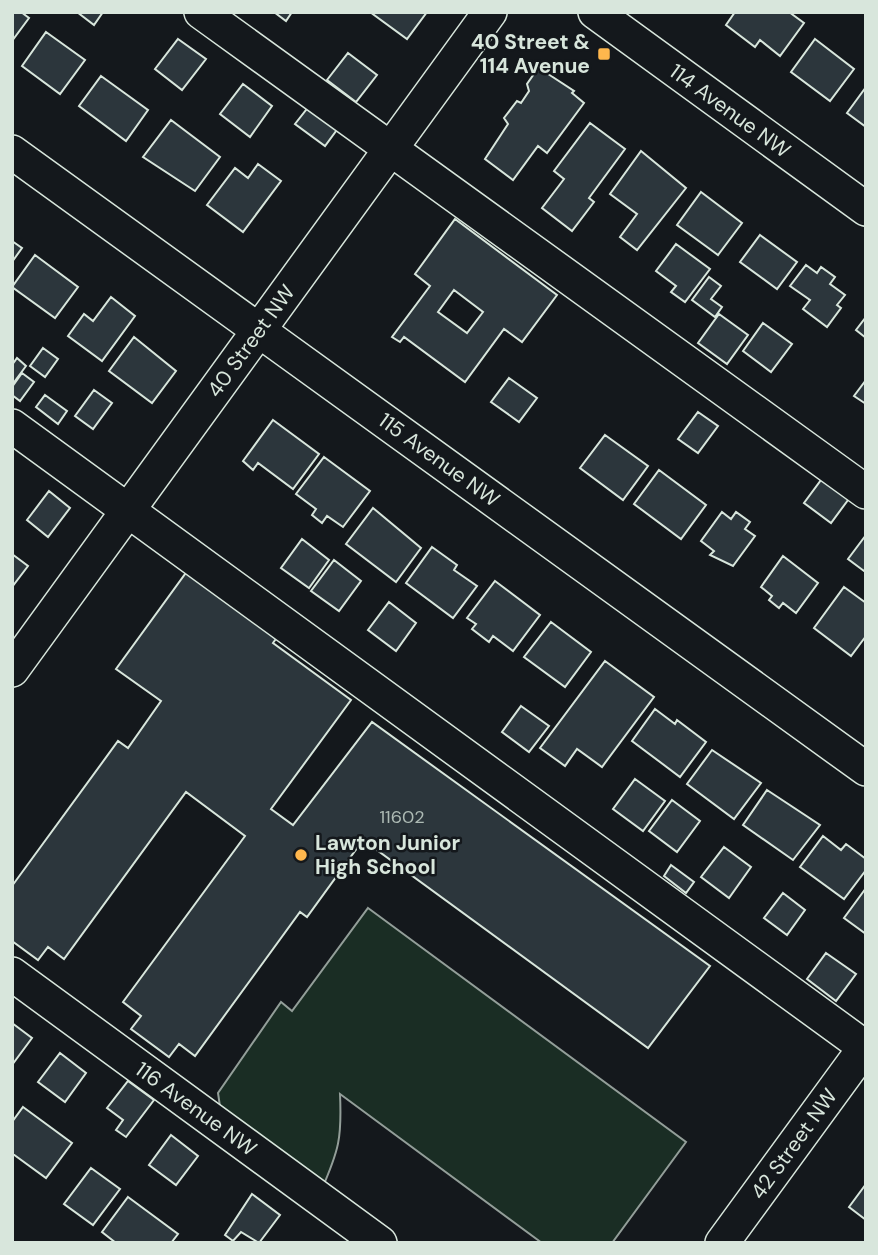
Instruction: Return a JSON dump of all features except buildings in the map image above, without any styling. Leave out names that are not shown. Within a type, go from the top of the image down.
[{"type":"street","points":[[201,12],[389,151],[866,492]]},
{"type":"street","name":"40 Street NW","points":[[12,670],[490,12]]},
{"type":"street","name":"114 Avenue NW","points":[[595,12],[866,209]]},
{"type":"street","name":"115 Avenue NW","points":[[12,152],[866,769]]},
{"type":"street","points":[[12,426],[865,1047]]},
{"type":"street","name":"116 Avenue NW","points":[[12,974],[380,1243]]},
{"type":"street","name":"42 Street NW","points":[[739,1237],[865,1047]]},
{"type":"green space","points":[[368,908],[686,1142],[612,1243],[542,1243],[340,1094],[338,1144],[321,1191],[222,1120],[218,1093],[281,1002],[292,1011]]},
{"type":"place","name":"40 Street & 114 Avenue","points":[[604,54]]},
{"type":"place","name":"Lawton Junior High School","points":[[301,855]]}]
